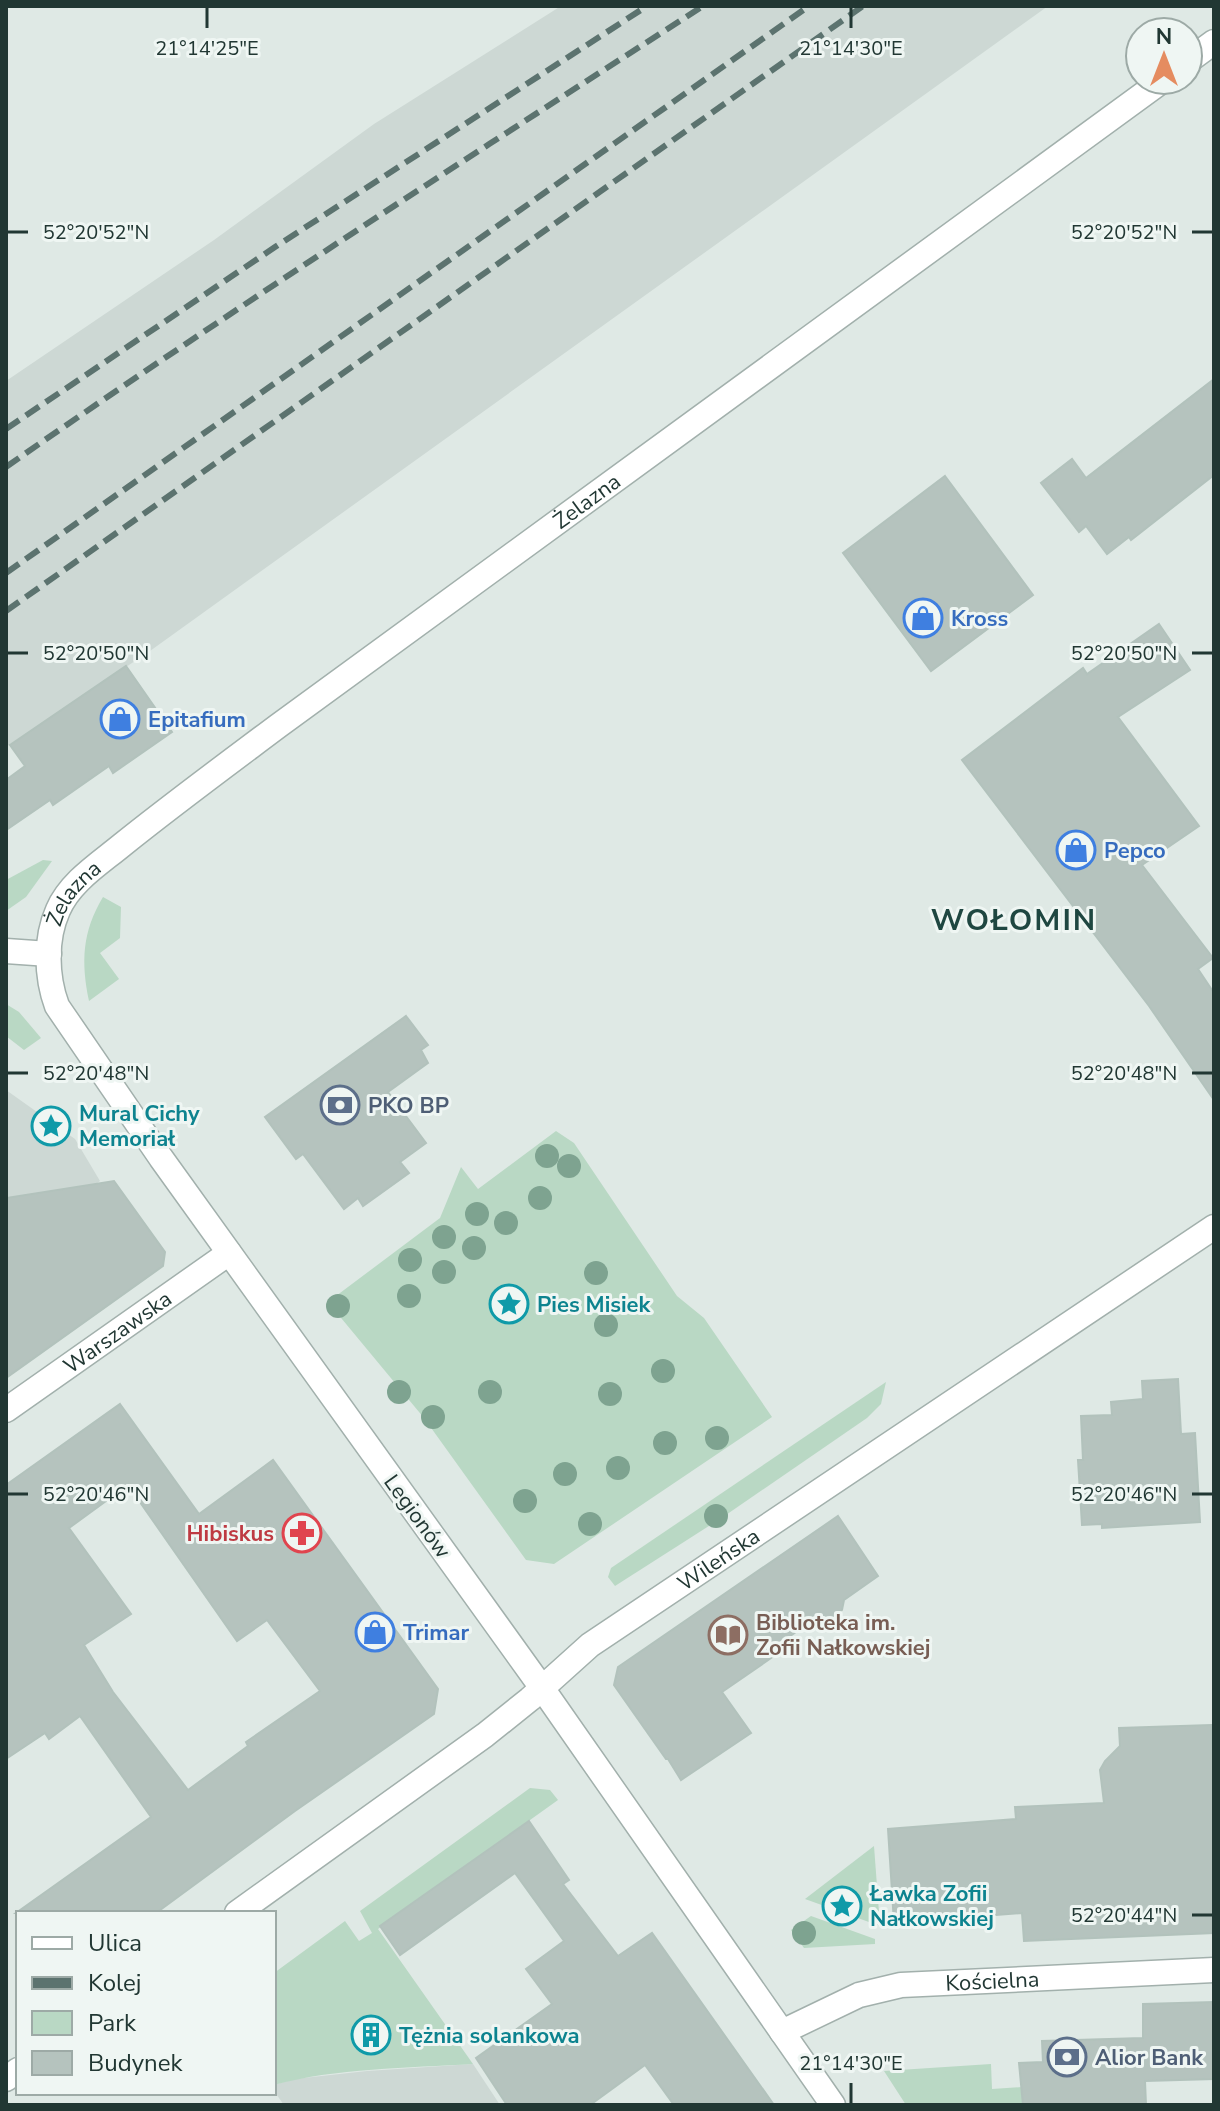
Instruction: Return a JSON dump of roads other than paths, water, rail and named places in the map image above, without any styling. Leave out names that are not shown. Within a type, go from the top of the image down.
[{"type":"street","name":"Żelazna","points":[[49,954],[51,931],[68,892],[148,825],[304,707],[1141,96]]},
{"type":"street","points":[[6,951],[49,954]]},
{"type":"street","name":"Legionów","points":[[49,954],[51,991],[57,1006],[229,1253],[542,1688],[833,2105]]},
{"type":"street","name":"Wileńska","points":[[240,1911],[485,1735],[590,1645],[1214,1227]]},
{"type":"street","name":"Warszawska","points":[[6,1410],[229,1253]]},
{"type":"street","name":"Kościelna","points":[[782,2032],[859,1995],[901,1985],[1214,1970]]},
{"type":"railway","points":[[6,429],[275,247],[647,6]]},
{"type":"railway","points":[[6,467],[265,291],[703,6]]},
{"type":"railway","points":[[6,573],[809,6]]},
{"type":"railway","points":[[6,611],[863,6]]},
{"type":"place","name":"Kross","points":[[923,618]]},
{"type":"place","name":"Epitafium","points":[[120,719]]},
{"type":"place","name":"Pepco","points":[[1076,850]]},
{"type":"place","name":"PKO BP","points":[[340,1105]]},
{"type":"place","name":"Mural Cichy Memoriał","points":[[51,1126]]},
{"type":"place","name":"Pies Misiek","points":[[509,1304]]},
{"type":"place","name":"Hibiskus","points":[[302,1533]]},
{"type":"place","name":"Trimar","points":[[375,1632]]},
{"type":"place","name":"Biblioteka im. Zofii Nałkowskiej","points":[[728,1635]]},
{"type":"place","name":"Ławka Zofii Nałkowskiej","points":[[842,1906]]},
{"type":"place","name":"Tężnia solankowa","points":[[371,2035]]},
{"type":"place","name":"Alior Bank","points":[[1067,2057]]},
{"type":"district","name":"WOŁOMIN","points":[[1014,920]]}]
